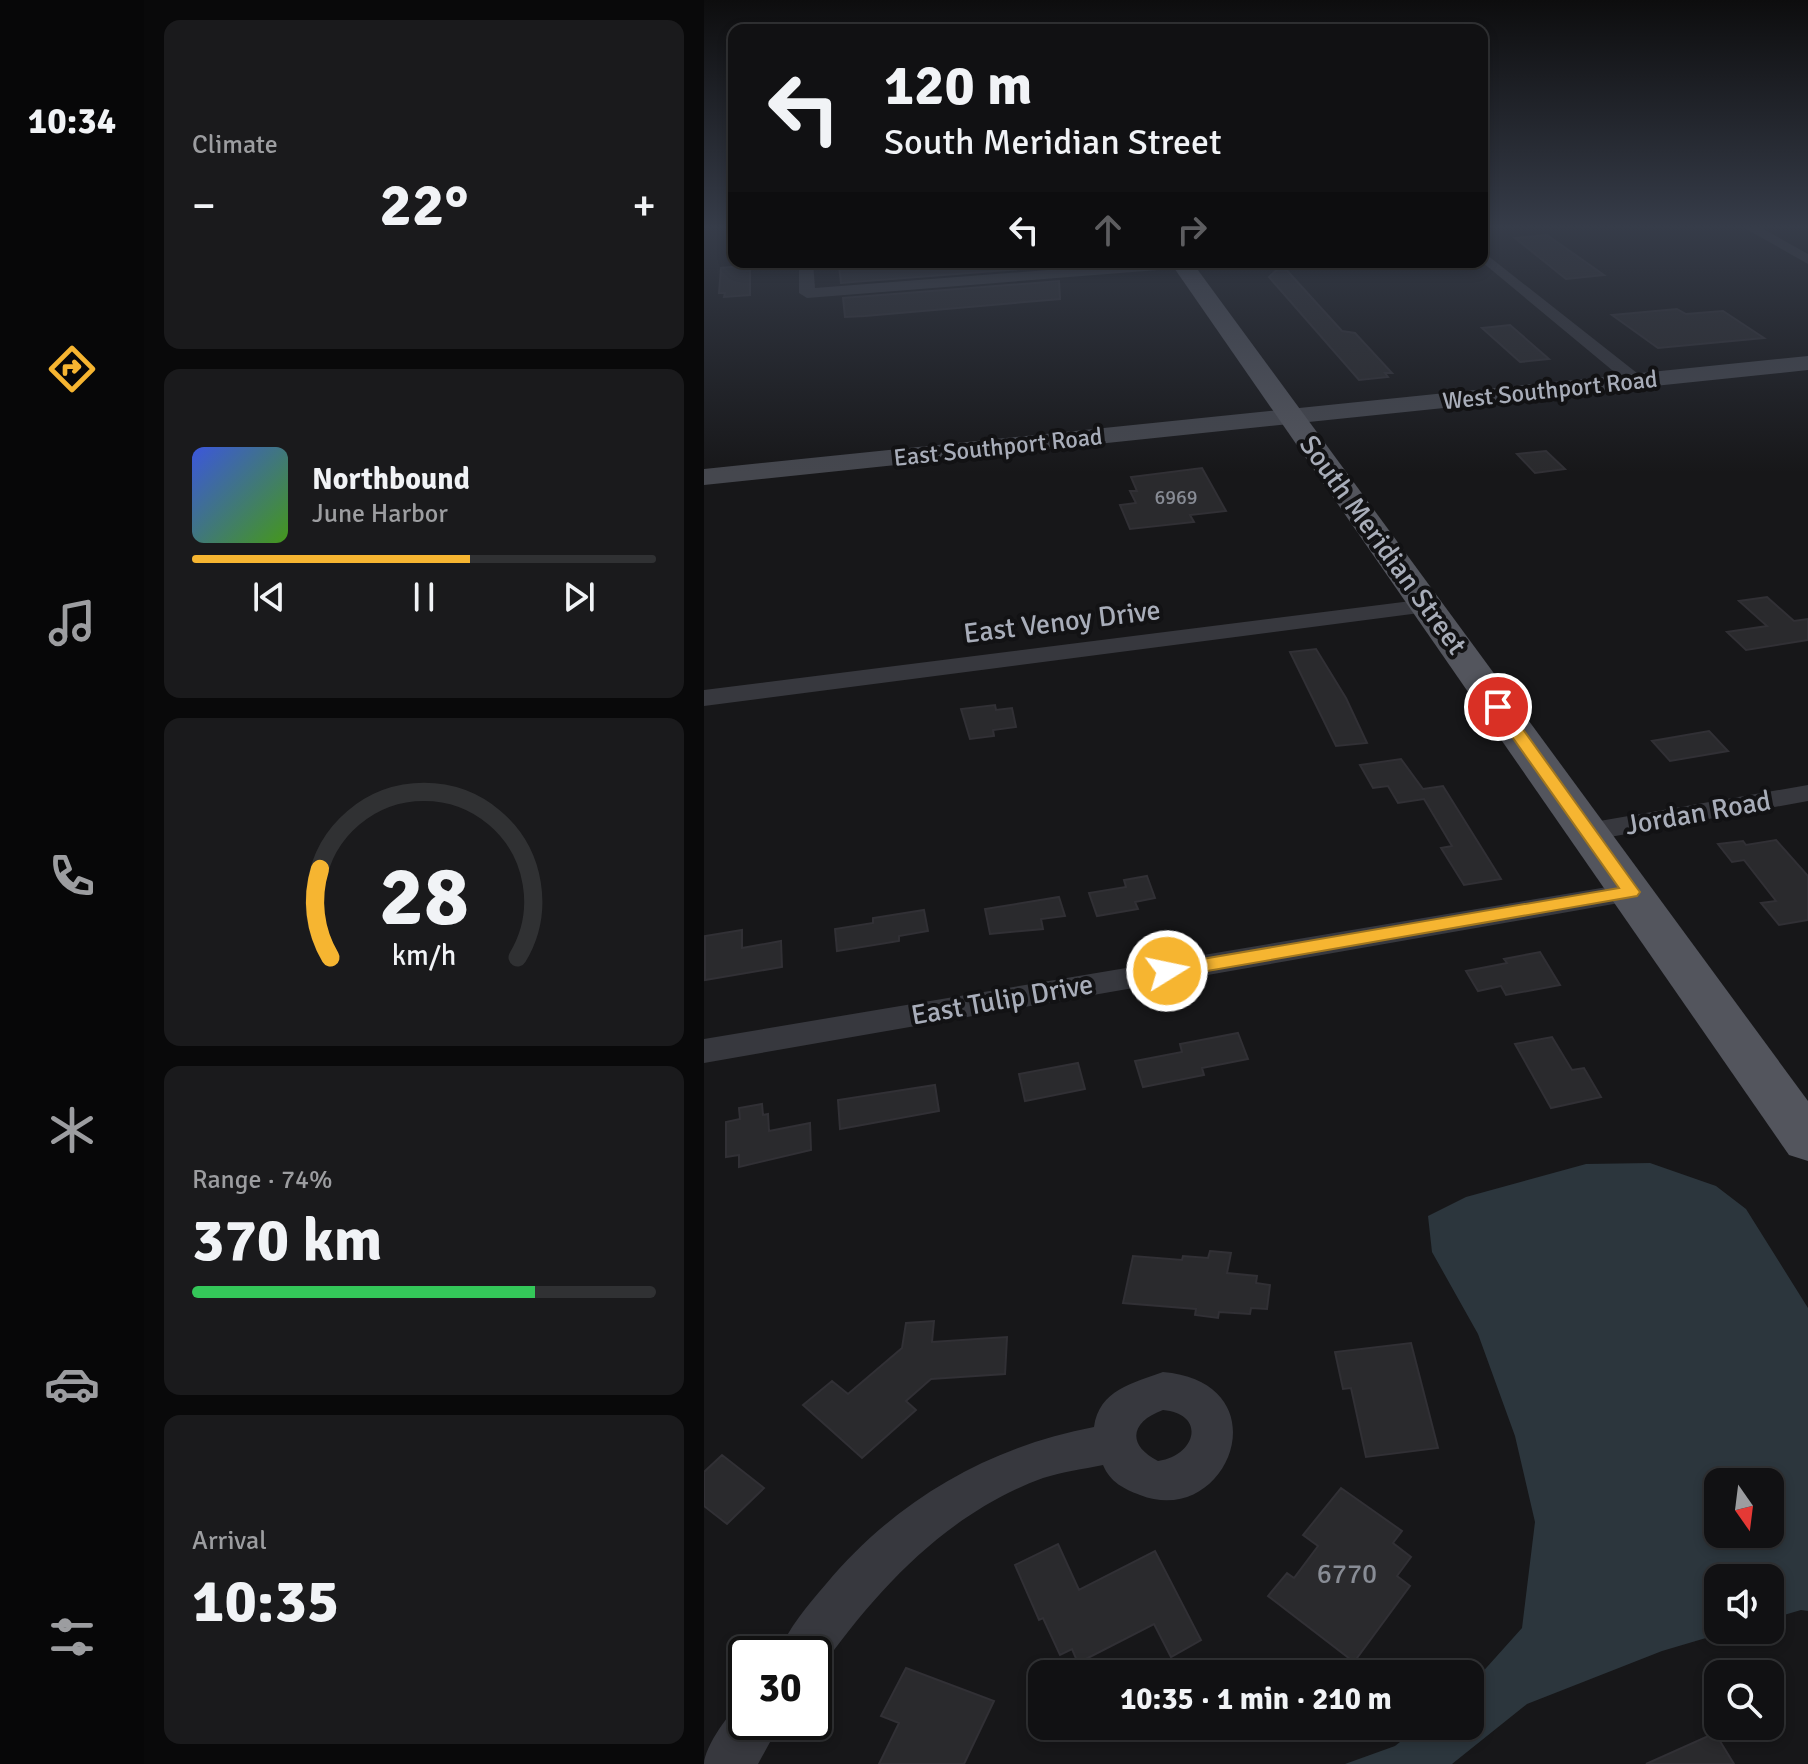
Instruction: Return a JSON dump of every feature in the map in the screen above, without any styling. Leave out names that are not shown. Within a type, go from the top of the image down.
[{"type":"main road","name":"South Meridian Street","points":[[1214,308],[1808,1141]]},
{"type":"main road","name":"West Southport Road","points":[[1292,417],[1808,363]]},
{"type":"main road","name":"East Southport Road","points":[[704,477],[1292,417]]},
{"type":"street","points":[[1547,308],[1636,381]]},
{"type":"street","name":"East Venoy Drive","points":[[704,698],[1427,606]]},
{"type":"street","name":"Jordan Road","points":[[1588,832],[1808,793]]},
{"type":"street","name":"East Tulip Drive","points":[[704,1051],[1631,892]]},
{"type":"street","points":[[814,1636],[828,1614],[869,1568],[962,1496],[1047,1457],[1114,1443]]},
{"type":"street","points":[[727,1764],[744,1740]]},
{"type":"shaded area","points":[[1650,1163],[1716,1186],[1746,1209],[1808,1308],[1808,1611],[1784,1615],[1784,1564],[1704,1564],[1704,1639],[1662,1651],[1527,1704],[1484,1738],[1484,1670],[1522,1628],[1535,1522],[1515,1436],[1478,1334],[1432,1252],[1428,1216],[1466,1197],[1586,1164]]},
{"type":"shaded area","points":[[1402,1740],[1482,1740],[1452,1764],[1345,1764],[1395,1746]]},
{"type":"building","points":[[844,308],[953,308],[865,316],[845,317]]},
{"type":"building","points":[[1296,308],[1321,308],[1342,331],[1355,333],[1392,373],[1385,373],[1388,377],[1359,380]]},
{"type":"building","points":[[1677,309],[1686,314],[1723,311],[1764,338],[1658,348],[1612,315]]},
{"type":"building","points":[[1510,325],[1549,359],[1520,362],[1482,328]]},
{"type":"building","points":[[1546,451],[1565,469],[1535,473],[1517,454]]},
{"type":"building","points":[[1202,468],[1226,511],[1190,515],[1194,522],[1130,529],[1120,505],[1136,503],[1130,491],[1137,491],[1131,477]]},
{"type":"building","points":[[1767,597],[1794,621],[1808,619],[1808,640],[1746,650],[1727,632],[1767,626],[1739,601]]},
{"type":"building","points":[[1316,649],[1346,698],[1367,743],[1336,746],[1290,652]]},
{"type":"building","points":[[995,705],[996,710],[1012,708],[1016,727],[993,730],[994,736],[970,739],[961,709]]},
{"type":"building","points":[[1709,731],[1728,751],[1670,761],[1652,741]]},
{"type":"building","points":[[1401,759],[1423,789],[1443,786],[1501,879],[1464,885],[1441,848],[1452,846],[1424,799],[1398,803],[1388,786],[1373,788],[1360,765]]},
{"type":"building","points":[[1776,840],[1808,876],[1808,920],[1779,925],[1761,903],[1776,901],[1744,860],[1732,862],[1718,844],[1743,841],[1746,845]]},
{"type":"building","points":[[1147,876],[1155,898],[1135,902],[1138,909],[1097,916],[1089,893],[1126,887],[1124,880]]},
{"type":"building","points":[[1059,897],[1065,916],[1041,919],[1043,929],[990,934],[985,909]]},
{"type":"building","points":[[924,910],[928,931],[899,936],[899,941],[837,951],[835,929],[873,923],[873,918]]},
{"type":"building","points":[[742,930],[742,948],[781,941],[782,967],[705,980],[705,936]]},
{"type":"building","points":[[1540,952],[1560,985],[1506,995],[1501,986],[1478,991],[1466,971],[1507,963],[1504,959]]},
{"type":"building","points":[[1238,1033],[1248,1059],[1202,1068],[1204,1075],[1143,1087],[1135,1061],[1182,1052],[1180,1044]]},
{"type":"building","points":[[1552,1037],[1572,1070],[1584,1068],[1601,1097],[1551,1108],[1515,1044]]},
{"type":"building","points":[[1078,1063],[1085,1089],[1025,1101],[1019,1074]]},
{"type":"building","points":[[935,1085],[939,1111],[840,1129],[838,1100]]},
{"type":"building","points":[[762,1104],[763,1115],[768,1114],[769,1131],[810,1123],[811,1150],[739,1167],[739,1155],[726,1157],[726,1122],[740,1119],[739,1108]]},
{"type":"building","points":[[1210,1251],[1231,1253],[1227,1273],[1257,1276],[1256,1283],[1270,1285],[1267,1309],[1251,1308],[1250,1314],[1219,1312],[1218,1318],[1195,1315],[1196,1309],[1123,1303],[1133,1256],[1182,1260],[1183,1256],[1208,1258]]},
{"type":"building","points":[[934,1321],[932,1342],[1007,1337],[1005,1374],[931,1379],[906,1401],[916,1410],[862,1458],[803,1405],[832,1381],[848,1394],[902,1348],[906,1323]]},
{"type":"building","points":[[1411,1343],[1438,1448],[1366,1457],[1351,1388],[1343,1389],[1335,1352]]},
{"type":"building","points":[[722,1455],[764,1488],[727,1524],[704,1506],[704,1472]]},
{"type":"building","points":[[1341,1488],[1402,1531],[1393,1543],[1411,1557],[1397,1576],[1410,1586],[1355,1660],[1351,1660],[1268,1596],[1287,1573],[1294,1578],[1318,1546],[1303,1535]]},
{"type":"building","points":[[1058,1544],[1079,1590],[1155,1551],[1201,1640],[1171,1657],[1154,1624],[1084,1660],[1077,1660],[1072,1649],[1060,1655],[1043,1618],[1039,1620],[1015,1565]]},
{"type":"building","points":[[906,1668],[994,1701],[964,1764],[879,1764],[899,1723],[881,1716]]},
{"type":"building","points":[[1704,1738],[1719,1740],[1734,1764],[1646,1764]]},
{"type":"route","points":[[1167,971],[1631,892],[1498,707]]}]
